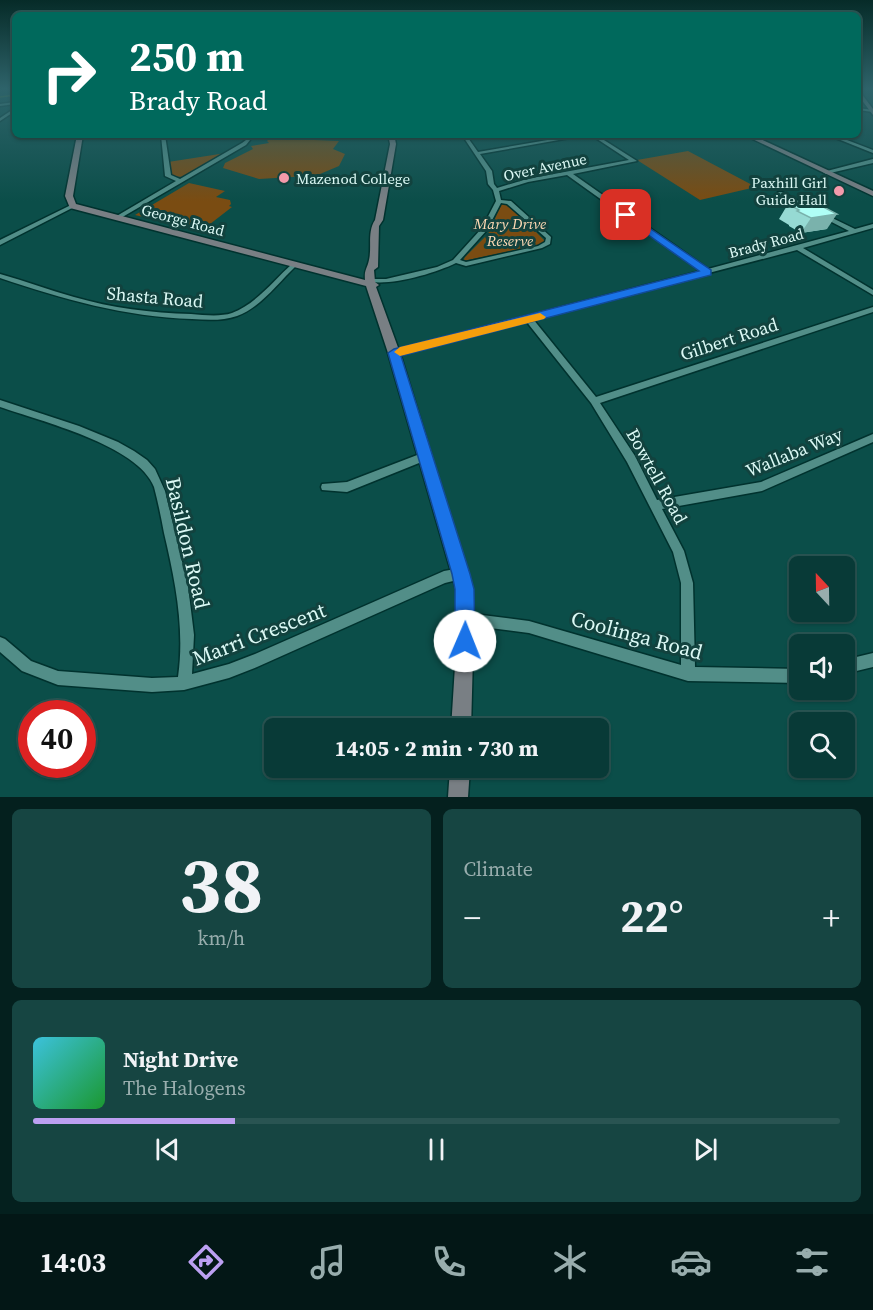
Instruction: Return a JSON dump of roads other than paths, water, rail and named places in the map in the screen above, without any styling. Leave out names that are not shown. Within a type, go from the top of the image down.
[{"type":"street","points":[[0,243],[74,206],[69,196],[79,138]]},
{"type":"street","points":[[163,138],[168,176],[180,181]]},
{"type":"street","points":[[117,218],[246,143],[246,138]]},
{"type":"street","points":[[394,138],[379,220],[381,230],[376,236],[373,261],[369,270],[461,574],[466,619],[462,718]]},
{"type":"street","points":[[372,283],[439,269],[455,261],[485,229],[500,201],[491,184],[489,171],[466,138]]},
{"type":"street","points":[[478,153],[567,138]]},
{"type":"street","name":"Over Avenue","points":[[496,190],[517,183],[634,161],[599,138]]},
{"type":"street","points":[[753,138],[873,194]]},
{"type":"street","points":[[838,138],[873,152]]},
{"type":"street","points":[[826,172],[873,161]]},
{"type":"street","points":[[567,173],[707,272]]},
{"type":"street","points":[[780,193],[853,231]]},
{"type":"street","points":[[455,261],[466,264],[540,247],[548,243],[549,238],[509,202],[500,201]]},
{"type":"street","name":"George Road","points":[[74,206],[294,265],[372,283]]},
{"type":"street","name":"Brady Road","points":[[395,356],[413,353],[421,348],[873,226]]},
{"type":"street","points":[[798,248],[873,294]]},
{"type":"street","name":"Shasta Road","points":[[0,276],[74,301],[110,309],[162,316],[222,317],[244,309],[294,265]]},
{"type":"street","name":"Gilbert Road","points":[[594,401],[873,309]]},
{"type":"street","name":"Bowtell Road","points":[[528,320],[594,401],[631,459],[678,550],[687,583],[688,674]]},
{"type":"street","name":"Basildon Road","points":[[0,403],[111,445],[137,458],[153,473],[160,491],[185,611],[189,649],[184,683]]},
{"type":"street","name":"Wallaba Way","points":[[655,505],[762,486],[873,438]]},
{"type":"street","points":[[326,487],[347,487],[425,456]]},
{"type":"street","name":"Marri Crescent","points":[[0,644],[27,666],[58,678],[152,685],[184,683],[238,668],[444,577],[461,574]]},
{"type":"street","name":"Coolinga Road","points":[[466,619],[529,627],[688,674],[789,676]]},
{"type":"street","points":[[855,665],[873,660]]},
{"type":"street","points":[[458,797],[459,778]]},
{"type":"place","name":"Mazenod College","points":[[284,178]]},
{"type":"place","name":"Paxhill Girl Guide Hall","points":[[839,191]]},
{"type":"park label","name":"Mary Drive Reserve","points":[[510,232]]}]
